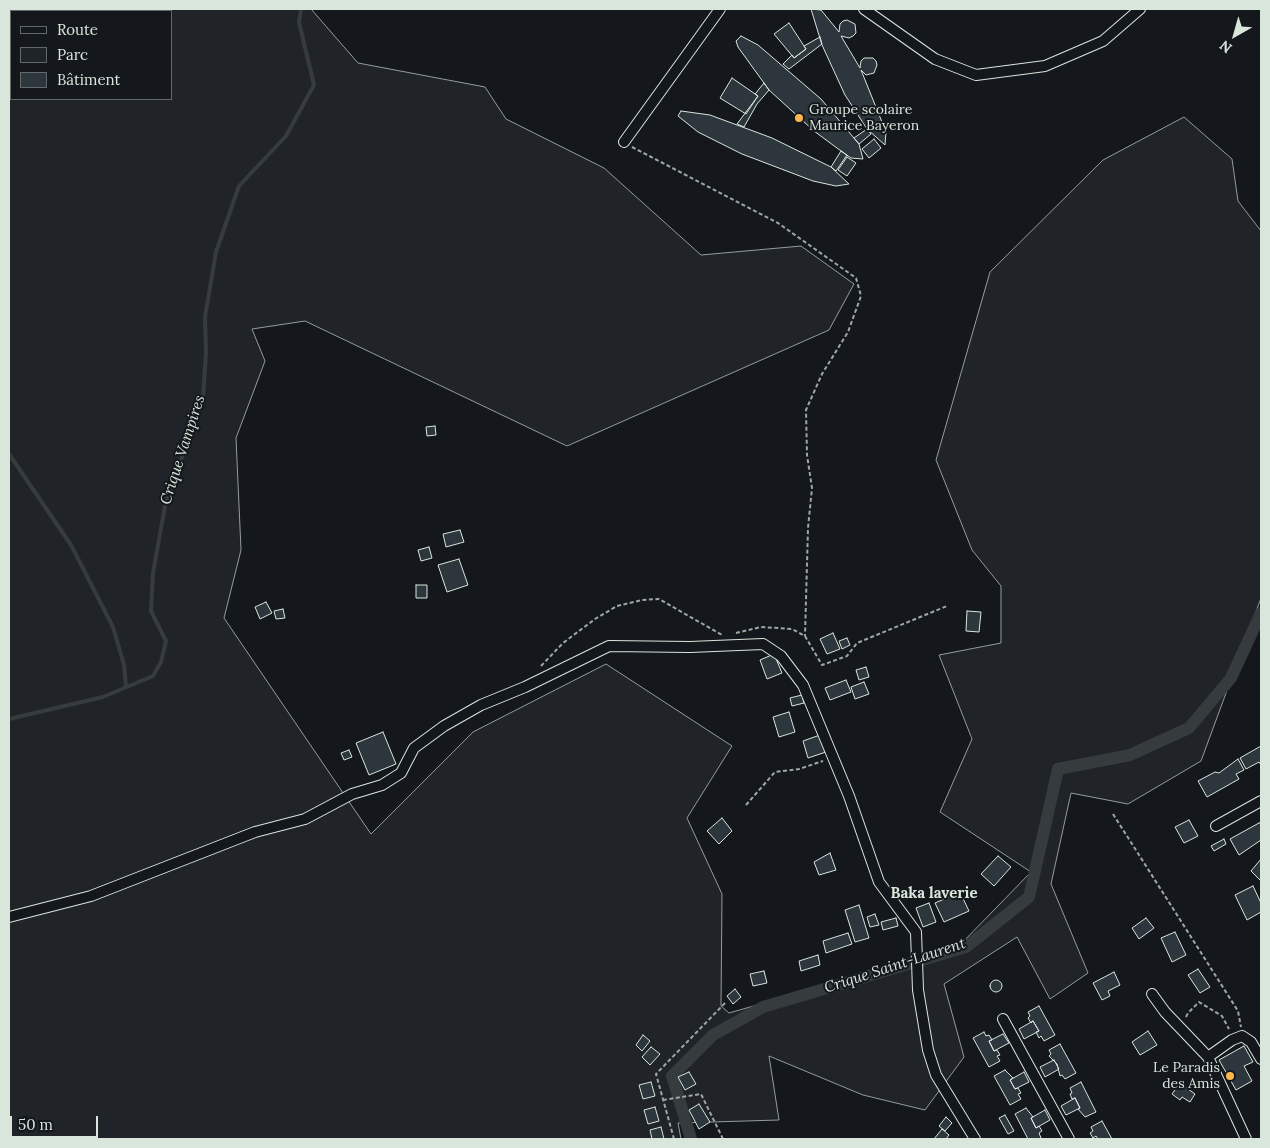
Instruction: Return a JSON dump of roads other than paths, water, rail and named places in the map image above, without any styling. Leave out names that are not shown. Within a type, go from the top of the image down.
[{"type":"street","points":[[624,142],[720,9]]},
{"type":"street","points":[[864,9],[934,59],[976,75],[1045,66],[1103,40],[1140,9]]},
{"type":"street","points":[[9,917],[91,896],[255,832],[304,819],[352,794],[382,785],[401,773],[414,748],[444,726],[481,705],[525,687],[609,646],[690,647],[763,644],[781,656],[803,684],[833,757],[879,882],[916,932],[918,990],[928,1050],[936,1075],[975,1139]]},
{"type":"street","points":[[1216,826],[1261,801]]},
{"type":"street","points":[[1152,994],[1165,1012],[1208,1057],[1246,1139]]},
{"type":"street","points":[[1003,1019],[1069,1139]]},
{"type":"street","points":[[1208,1057],[1237,1038],[1251,1042],[1261,1059]]},
{"type":"waterway","name":"Crique Vampires","points":[[9,719],[103,697],[153,676],[161,662],[166,641],[151,611],[153,573],[165,506],[203,397],[206,353],[205,317],[216,252],[239,186],[286,136],[314,85],[299,22],[301,9]]},
{"type":"waterway","points":[[9,454],[71,545],[113,627],[124,665],[126,686]]},
{"type":"waterway","name":"Crique Saint-Laurent","points":[[691,1139],[672,1076],[713,1035],[763,1007],[966,947],[1029,897],[1058,769],[1130,755],[1189,728],[1231,678],[1261,613]]},
{"type":"place","name":"Groupe scolaire Maurice Bayeron","points":[[799,118]]},
{"type":"place","name":"Le Paradis des Amis","points":[[1230,1076]]},
{"type":"district","name":"Baka laverie","points":[[934,894]]}]
